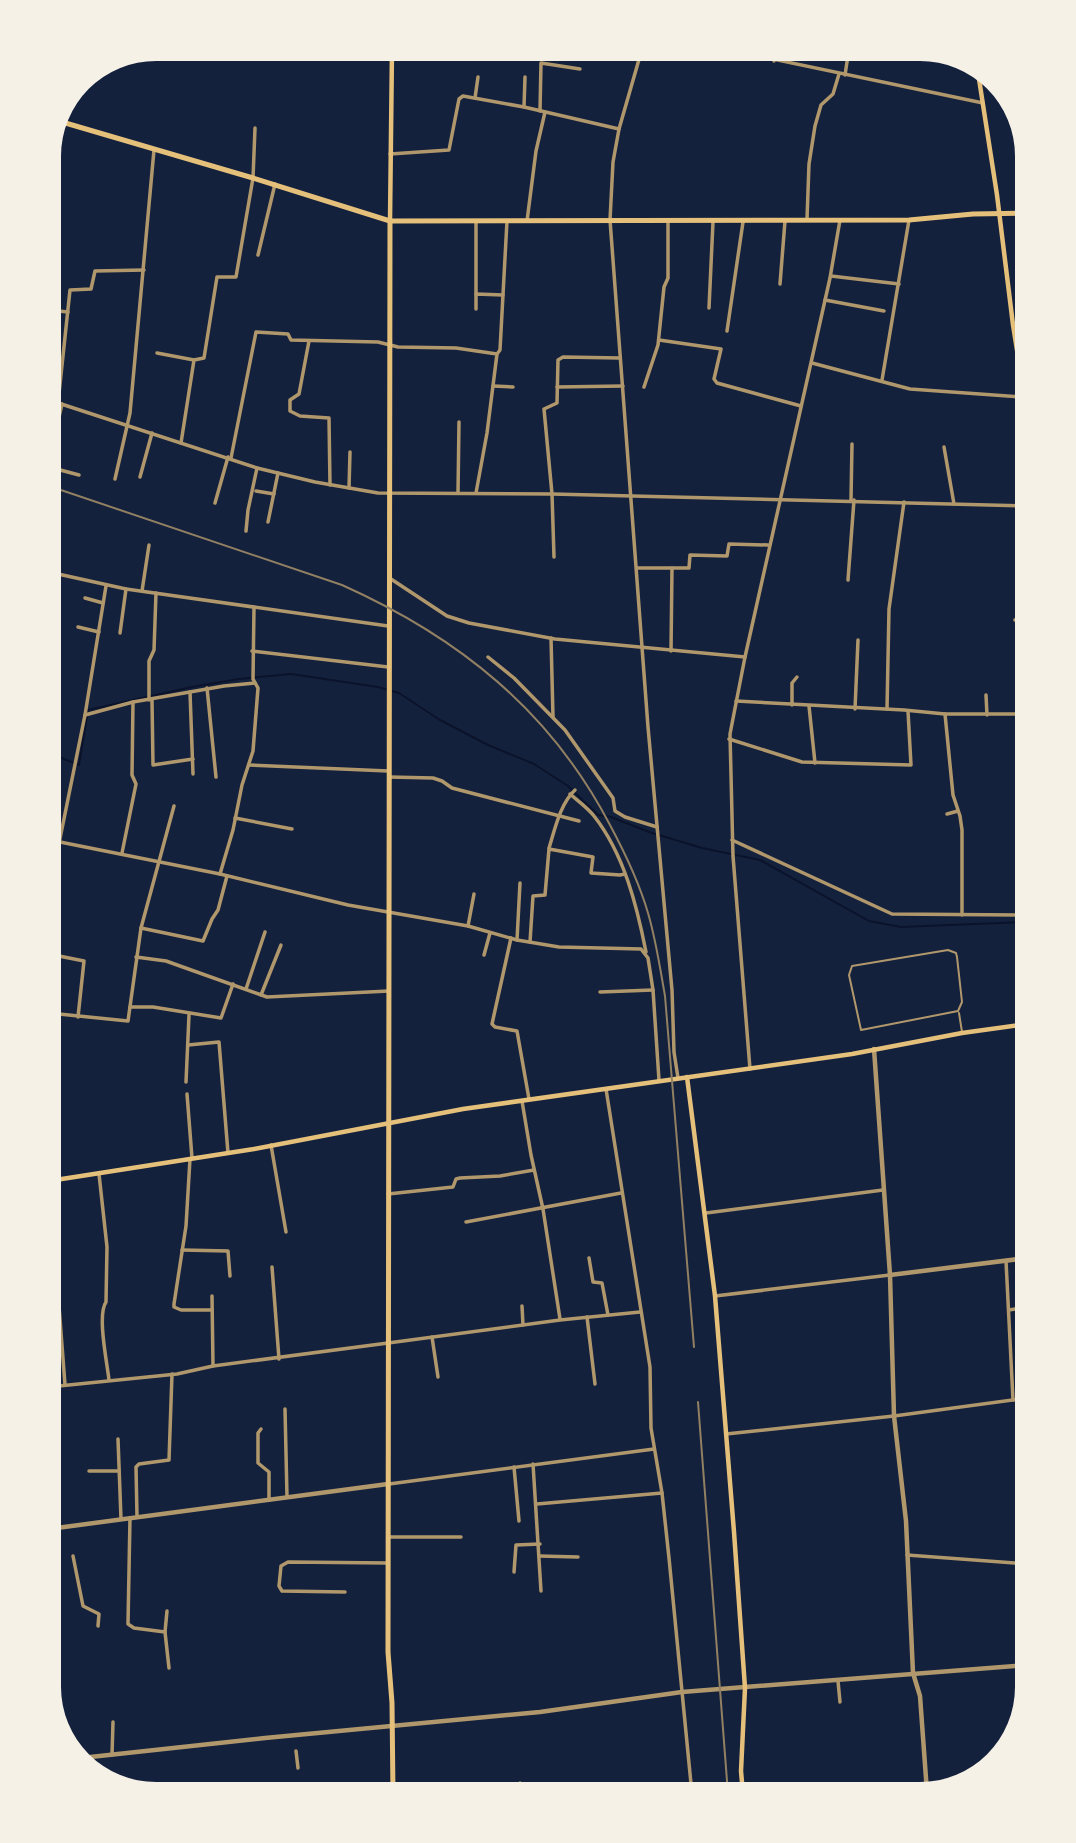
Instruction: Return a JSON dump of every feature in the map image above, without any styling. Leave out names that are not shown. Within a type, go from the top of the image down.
[{"type":"highway","points":[[67,124],[275,184],[390,221],[909,220],[1015,213]]},
{"type":"highway","points":[[390,221],[387,686],[388,1652],[393,1727],[393,1782]]},
{"type":"main road","points":[[390,221],[392,61]]},
{"type":"main road","points":[[980,83],[1015,339]]},
{"type":"main road","points":[[61,1179],[228,1153],[526,1100],[750,1069],[1015,1026]]},
{"type":"main road","points":[[687,1077],[706,1213],[726,1434],[745,1688],[743,1782]]},
{"type":"street","points":[[639,61],[619,129],[613,162],[610,220],[678,1078]]},
{"type":"street","points":[[774,61],[983,103]]},
{"type":"street","points":[[845,75],[847,61]]},
{"type":"street","points":[[527,221],[542,111],[541,63],[580,69]]},
{"type":"street","points":[[807,221],[809,164],[815,126],[821,105],[833,94],[839,74]]},
{"type":"street","points":[[475,97],[478,77]]},
{"type":"street","points":[[524,77],[524,107]]},
{"type":"street","points":[[390,154],[449,150],[459,99],[463,96],[619,129]]},
{"type":"street","points":[[157,353],[194,360],[204,358],[217,276],[236,277],[253,178],[255,128]]},
{"type":"street","points":[[115,479],[128,425],[154,150]]},
{"type":"street","points":[[258,255],[275,184]]},
{"type":"street","points":[[750,1069],[733,856],[729,740],[769,545],[831,276],[840,220]]},
{"type":"street","points":[[881,381],[909,220]]},
{"type":"street","points":[[476,493],[497,354],[500,350],[507,221]]},
{"type":"street","points":[[644,387],[659,340],[664,287],[668,278],[668,221]]},
{"type":"street","points":[[780,284],[785,221]]},
{"type":"street","points":[[476,222],[476,309]]},
{"type":"street","points":[[709,308],[713,222]]},
{"type":"street","points":[[727,331],[743,222]]},
{"type":"street","points":[[61,392],[70,290],[91,289],[95,271],[144,271]]},
{"type":"street","points":[[831,276],[899,284]]},
{"type":"street","points":[[476,294],[503,295]]},
{"type":"street","points":[[825,300],[884,311]]},
{"type":"street","points":[[61,311],[68,312]]},
{"type":"street","points":[[215,503],[229,458],[253,355],[255,333],[288,334],[290,340],[378,342],[497,354]]},
{"type":"street","points":[[659,340],[721,349],[714,379],[717,383],[802,406]]},
{"type":"street","points":[[309,341],[299,394],[290,400],[290,411],[300,416],[329,418],[330,485]]},
{"type":"street","points":[[554,557],[552,494],[544,408],[556,403],[558,362],[561,357],[621,358]]},
{"type":"street","points":[[181,443],[194,360]]},
{"type":"street","points":[[811,363],[910,389],[1015,396]]},
{"type":"street","points":[[494,386],[513,387]]},
{"type":"street","points":[[557,387],[623,386]]},
{"type":"street","points":[[61,403],[257,468],[330,485],[389,493],[852,500],[1015,506]]},
{"type":"street","points":[[458,493],[459,422]]},
{"type":"street","points":[[140,477],[152,433]]},
{"type":"street","points":[[848,580],[852,444]]},
{"type":"street","points":[[944,447],[954,504]]},
{"type":"street","points":[[349,452],[349,488]]},
{"type":"street","points":[[246,531],[257,468]]},
{"type":"street","points":[[61,470],[79,475]]},
{"type":"street","points":[[268,522],[278,473]]},
{"type":"street","points":[[256,491],[274,494]]},
{"type":"street","points":[[887,709],[889,609],[904,502]]},
{"type":"street","points":[[637,568],[689,568],[690,555],[727,556],[729,544],[769,545]]},
{"type":"street","points":[[142,591],[149,545]]},
{"type":"street","points":[[671,651],[672,568]]},
{"type":"street","points":[[61,575],[126,589],[388,626]]},
{"type":"street","points":[[389,581],[457,620],[551,638],[745,657]]},
{"type":"street","points":[[61,836],[73,769],[87,715],[106,585]]},
{"type":"street","points":[[120,633],[126,589]]},
{"type":"street","points":[[156,593],[154,650],[149,661],[153,765],[193,759]]},
{"type":"street","points":[[85,598],[103,603]]},
{"type":"street","points":[[220,874],[253,751],[258,688],[254,679],[252,651],[254,607]]},
{"type":"street","points":[[78,627],[99,632]]},
{"type":"street","points":[[551,638],[553,717]]},
{"type":"street","points":[[855,709],[858,640]]},
{"type":"street","points":[[252,651],[388,667]]},
{"type":"street","points":[[488,657],[514,678],[565,730],[613,798],[615,811],[657,828]]},
{"type":"street","points":[[792,705],[792,683],[797,677]]},
{"type":"street","points":[[87,715],[150,698],[254,679]]},
{"type":"street","points":[[207,688],[216,777]]},
{"type":"street","points":[[190,692],[193,774]]},
{"type":"street","points":[[986,695],[988,715]]},
{"type":"street","points":[[735,701],[945,714],[1015,714]]},
{"type":"street","points":[[122,853],[136,785],[132,775],[133,702]]},
{"type":"street","points":[[808,706],[815,763]]},
{"type":"street","points":[[729,740],[790,759],[815,763],[911,765],[907,710]]},
{"type":"street","points":[[945,714],[953,795],[962,830],[962,915]]},
{"type":"street","points":[[249,765],[433,778],[452,788],[579,821]]},
{"type":"street","points":[[530,942],[533,896],[545,895],[549,849],[560,816],[570,794],[575,790]]},
{"type":"street","points":[[570,794],[600,825],[625,874],[634,900],[653,990],[659,1080]]},
{"type":"street","points":[[61,1015],[127,1022],[141,928],[174,806]]},
{"type":"street","points":[[947,814],[958,811]]},
{"type":"street","points":[[235,818],[292,829]]},
{"type":"street","points":[[61,842],[220,874],[389,913],[468,926],[517,940],[570,947],[634,947],[646,952]]},
{"type":"street","points":[[733,842],[884,912],[902,915],[1015,915]]},
{"type":"street","points":[[549,849],[593,857],[591,873],[620,876],[625,874]]},
{"type":"street","points":[[141,928],[202,941],[218,910],[226,876]]},
{"type":"street","points":[[517,940],[520,883]]},
{"type":"street","points":[[468,926],[474,894]]},
{"type":"street","points":[[246,989],[265,932]]},
{"type":"street","points":[[484,955],[490,933]]},
{"type":"street","points":[[511,938],[492,1024],[517,1031],[534,1170],[543,1209],[560,1320]]},
{"type":"street","points":[[261,995],[281,945]]},
{"type":"street","points":[[61,956],[84,961],[78,1017]]},
{"type":"street","points":[[136,957],[166,961],[261,995],[277,998],[389,991]]},
{"type":"street","points":[[130,1007],[153,1007],[222,1017],[233,984]]},
{"type":"street","points":[[600,992],[653,990]]},
{"type":"street","points":[[186,1082],[189,1014]]},
{"type":"street","points":[[188,1045],[219,1042],[228,1153]]},
{"type":"street","points":[[874,1049],[890,1275],[894,1416],[906,1521],[914,1673],[920,1696],[926,1781]]},
{"type":"street","points":[[606,1089],[650,1367],[649,1396],[654,1449],[662,1493],[691,1782]]},
{"type":"street","points":[[187,1094],[191,1159],[186,1226],[174,1307],[181,1310],[212,1310]]},
{"type":"street","points":[[271,1145],[286,1232]]},
{"type":"street","points":[[388,1194],[454,1187],[456,1180],[460,1178],[500,1176],[534,1170]]},
{"type":"street","points":[[99,1173],[107,1261],[106,1302],[102,1307],[102,1327],[109,1380]]},
{"type":"street","points":[[706,1213],[883,1190]]},
{"type":"street","points":[[466,1222],[621,1193]]},
{"type":"street","points":[[182,1250],[228,1251],[230,1276]]},
{"type":"street","points":[[589,1258],[593,1282],[602,1283],[608,1315]]},
{"type":"street","points":[[715,1296],[1015,1260]]},
{"type":"street","points":[[726,1434],[1013,1400],[1006,1261]]},
{"type":"street","points":[[272,1267],[279,1359]]},
{"type":"street","points":[[212,1296],[214,1366]]},
{"type":"street","points":[[522,1306],[523,1325]]},
{"type":"street","points":[[1009,1310],[1015,1309]]},
{"type":"street","points":[[61,1386],[172,1374],[214,1366],[560,1320],[641,1312]]},
{"type":"street","points":[[587,1317],[595,1384]]},
{"type":"street","points":[[61,1322],[65,1385]]},
{"type":"street","points":[[432,1338],[438,1377]]},
{"type":"street","points":[[137,1517],[136,1466],[169,1460],[172,1374]]},
{"type":"street","points":[[285,1409],[287,1497]]},
{"type":"street","points":[[261,1429],[258,1433],[257,1461],[269,1472],[269,1500]]},
{"type":"street","points":[[118,1439],[121,1519]]},
{"type":"street","points":[[61,1528],[654,1449]]},
{"type":"street","points":[[533,1464],[541,1591]]},
{"type":"street","points":[[514,1467],[519,1521]]},
{"type":"street","points":[[89,1471],[119,1471]]},
{"type":"street","points":[[537,1504],[662,1493]]},
{"type":"street","points":[[130,1518],[128,1624],[134,1629],[165,1632]]},
{"type":"street","points":[[388,1537],[461,1537]]},
{"type":"street","points":[[514,1572],[516,1545],[540,1544]]},
{"type":"street","points":[[907,1555],[1015,1563]]},
{"type":"street","points":[[73,1556],[83,1606],[99,1614],[98,1626]]},
{"type":"street","points":[[539,1556],[578,1558]]},
{"type":"street","points":[[345,1592],[282,1591],[279,1586],[282,1566],[288,1562],[388,1563]]},
{"type":"street","points":[[167,1611],[165,1632],[169,1668]]},
{"type":"street","points":[[93,1757],[540,1712],[682,1692],[1015,1666]]},
{"type":"street","points":[[838,1681],[839,1702]]},
{"type":"street","points":[[112,1755],[113,1722]]},
{"type":"street","points":[[296,1751],[298,1768]]},
{"type":"lane","points":[[958,1011],[862,1030],[850,969],[855,964],[952,951],[957,957],[962,1002],[958,1011],[962,1033]]},
{"type":"waterway","points":[[61,758],[79,765],[88,710],[192,687],[291,674],[378,687],[399,693],[440,720],[488,745],[534,764],[568,786],[598,815],[702,848],[760,860],[869,921],[901,927],[1015,922]]},
{"type":"railway","points":[[61,490],[342,585],[384,606],[462,653],[497,681],[559,746],[586,784],[621,846],[640,890],[653,933],[665,996],[694,1347]]},
{"type":"railway","points":[[698,1402],[727,1782]]}]
